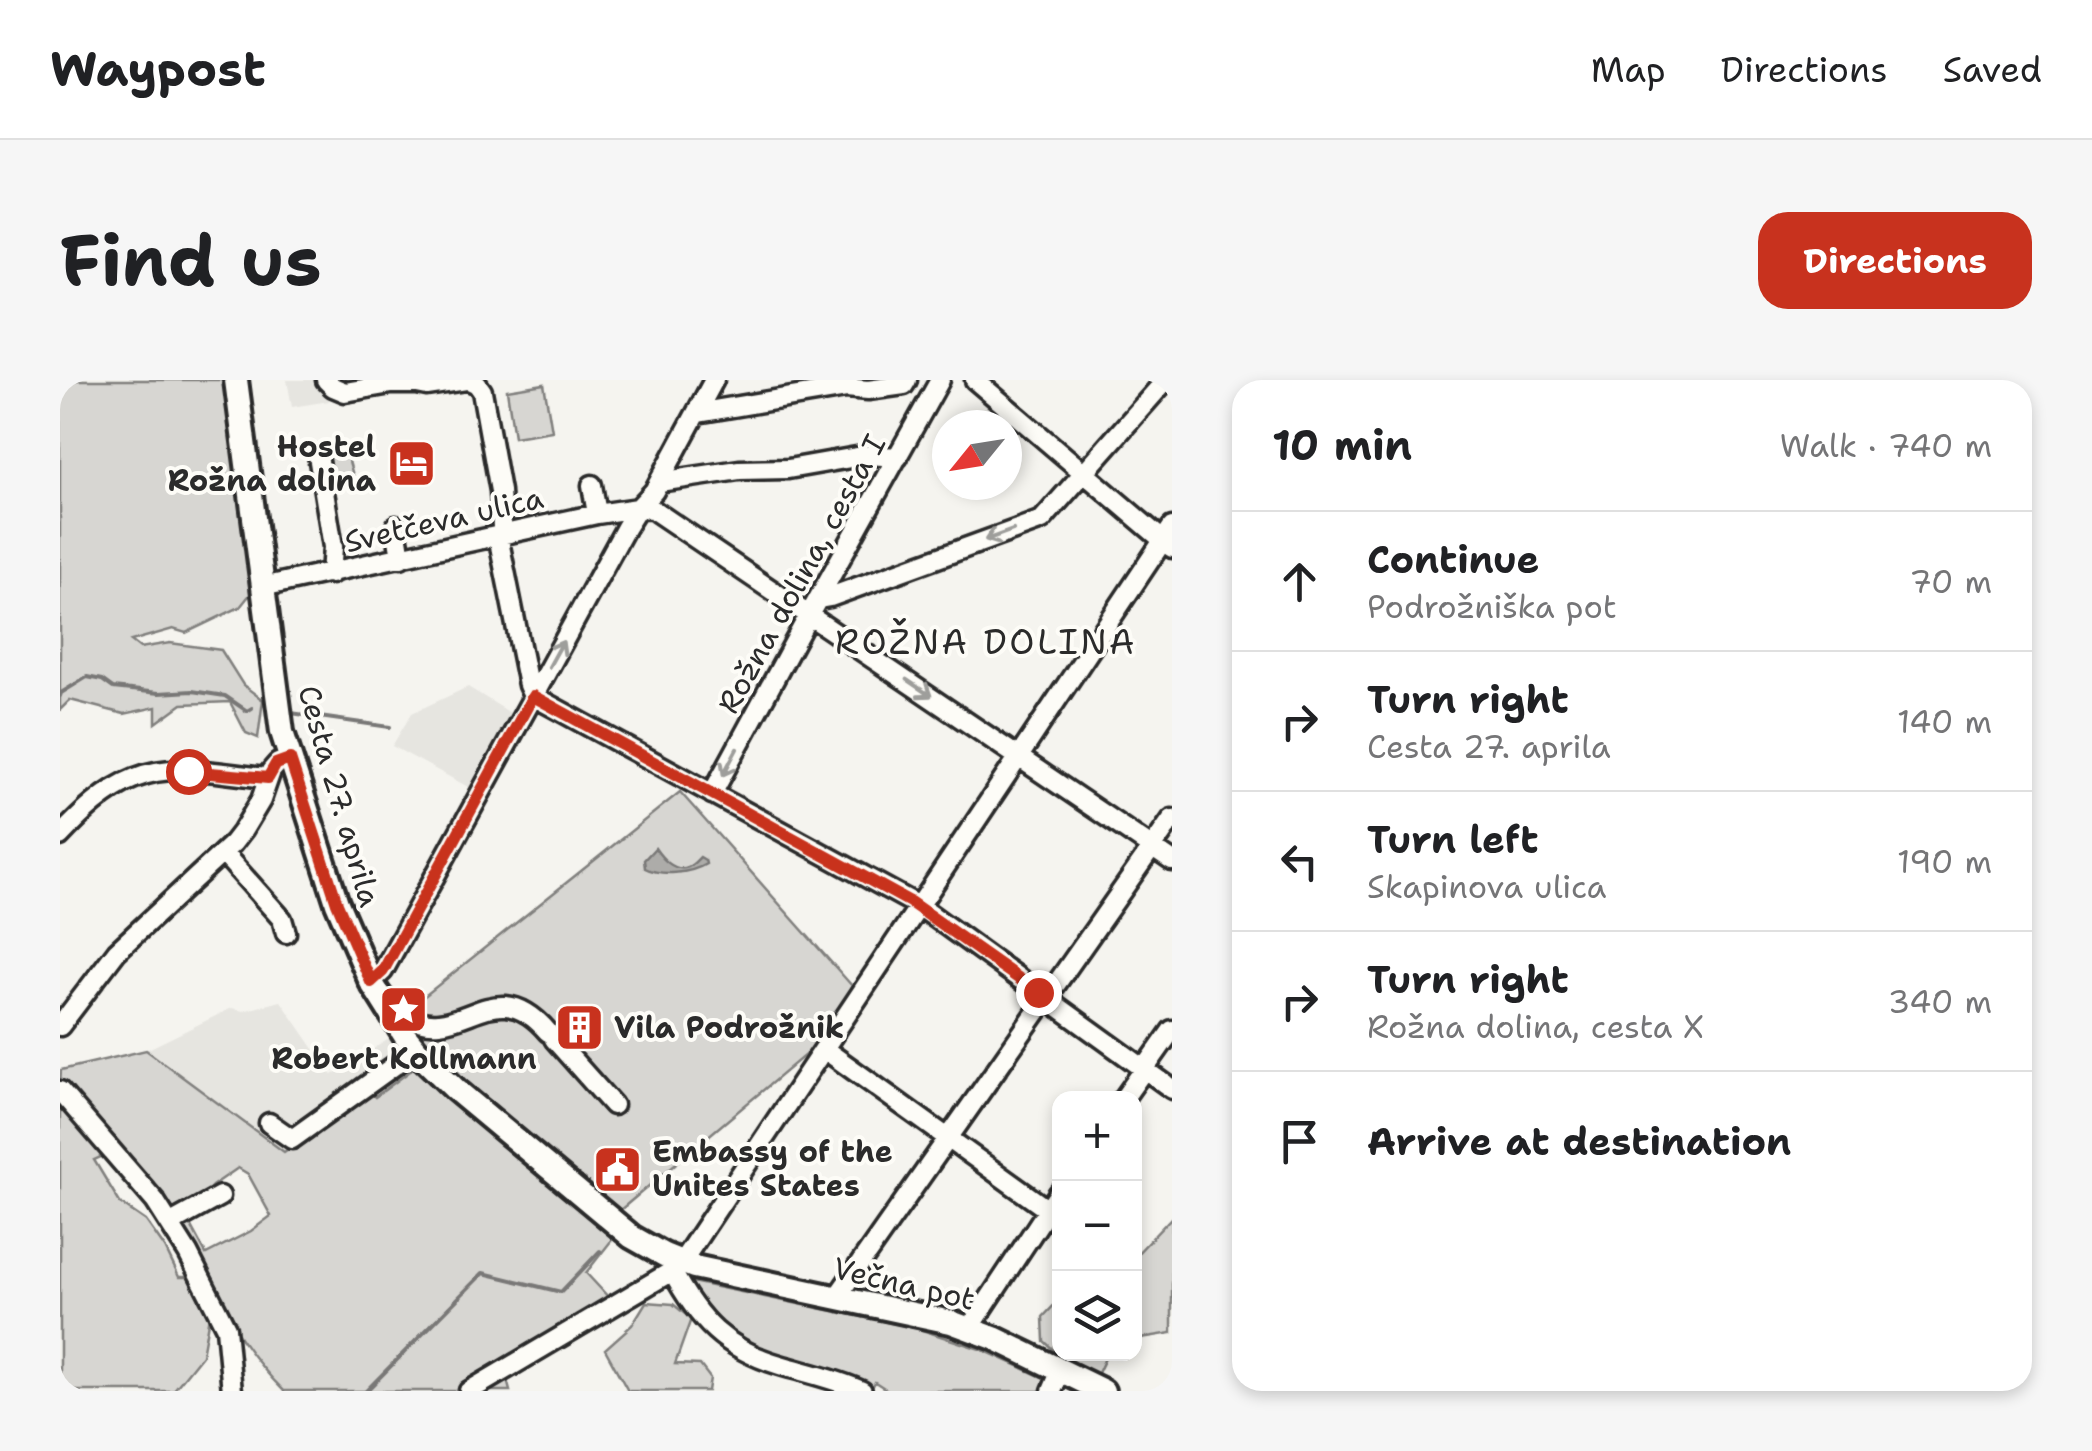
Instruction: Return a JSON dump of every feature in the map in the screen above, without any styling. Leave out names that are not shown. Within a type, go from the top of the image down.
[{"type":"main road","name":"Cesta 27. aprila","points":[[236,380],[277,702],[290,759],[337,903],[371,982],[416,1050],[456,1090],[603,1214],[677,1267]]},
{"type":"main road","name":"Večna pot","points":[[677,1267],[933,1317],[970,1328],[1056,1381],[1103,1391]]},
{"type":"street","points":[[326,380],[345,392],[392,384],[468,382],[500,491],[500,546],[533,696],[919,906],[1172,1089]]},
{"type":"street","points":[[613,1105],[529,1012],[516,1007],[492,1007],[446,1022],[426,1023],[394,1006],[371,982],[383,971],[638,508],[659,482],[714,380]]},
{"type":"street","points":[[697,413],[784,389],[868,390],[904,384],[907,380]]},
{"type":"street","name":"Rožna dolina, cesta I","points":[[712,794],[940,380]]},
{"type":"street","points":[[470,1391],[677,1267],[1169,539],[1083,473],[975,380]]},
{"type":"street","points":[[814,607],[1042,520],[1166,380]]},
{"type":"street","points":[[318,455],[333,547],[331,574]]},
{"type":"street","points":[[659,482],[739,470],[788,469],[868,456],[898,457]]},
{"type":"street","points":[[592,485],[596,514]]},
{"type":"street","name":"Svetčeva ulica","points":[[262,588],[638,508]]},
{"type":"street","points":[[638,508],[652,509],[814,607],[1019,756],[1172,860]]},
{"type":"street","points":[[396,526],[401,558]]},
{"type":"street","points":[[60,1026],[117,950],[244,830],[276,764],[290,759]]},
{"type":"street","points":[[60,836],[105,794],[138,776],[178,770],[268,778]]},
{"type":"street","points":[[836,1298],[1172,820]]},
{"type":"street","points":[[223,853],[282,919],[286,932]]},
{"type":"street","points":[[1129,1091],[1172,1030]]},
{"type":"street","points":[[824,1049],[1048,1210]]},
{"type":"street","points":[[269,1123],[292,1139],[416,1050]]},
{"type":"street","points":[[60,1091],[170,1223],[222,1316],[232,1391]]},
{"type":"street","points":[[170,1223],[220,1196]]},
{"type":"street","points":[[970,1328],[1052,1204]]},
{"type":"street","points":[[677,1267],[694,1310],[740,1349],[774,1364],[862,1391]]},
{"type":"street","points":[[694,1336],[718,1334]]},
{"type":"shaded area","points":[[60,380],[226,380],[252,592],[240,607],[186,633],[173,629],[131,641],[140,648],[170,643],[221,650],[243,685],[263,700],[258,738],[246,733],[230,702],[182,704],[156,723],[156,707],[124,714],[70,700],[60,710]]},
{"type":"shaded area","points":[[287,380],[321,380],[329,401],[292,407]]},
{"type":"shaded area","points":[[544,384],[552,431],[514,437],[507,390]]},
{"type":"shaded area","points":[[345,447],[354,479],[327,483],[323,455],[328,449]]},
{"type":"shaded area","points":[[468,687],[512,714],[472,789],[392,746],[412,713]]},
{"type":"shaded area","points":[[680,792],[853,987],[811,1050],[619,1211],[460,1077],[402,1018],[407,1010]]},
{"type":"shaded area","points":[[655,848],[664,860],[678,868],[690,866],[700,857],[706,864],[684,872],[651,871],[645,868],[644,860]]},
{"type":"shaded area","points":[[281,1001],[332,1075],[392,1037],[417,1066],[374,1098],[368,1091],[284,1152],[146,1050],[232,1008],[243,1011]]},
{"type":"shaded area","points":[[146,1050],[284,1152],[369,1091],[375,1097],[417,1066],[615,1236],[586,1273],[610,1299],[503,1365],[510,1391],[284,1391],[238,1334],[178,1228],[186,1217],[206,1254],[271,1216],[248,1174],[238,1168],[212,1186],[191,1209],[177,1215],[163,1206],[60,1084],[61,1070]]},
{"type":"shaded area","points":[[60,1099],[103,1156],[94,1160],[120,1203],[146,1221],[179,1277],[194,1277],[209,1316],[202,1355],[173,1391],[60,1391]]},
{"type":"shaded area","points":[[1172,1217],[1172,1333],[1142,1338],[1142,1249]]},
{"type":"shaded area","points":[[682,1280],[916,1328],[983,1350],[1051,1381],[1048,1391],[889,1391],[875,1382],[870,1391],[845,1374],[791,1359],[784,1362],[728,1337]]},
{"type":"shaded area","points":[[646,1302],[673,1304],[691,1319],[675,1364],[700,1365],[710,1378],[708,1391],[628,1391],[605,1349],[632,1325]]},
{"type":"shaded area","points":[[1052,1307],[1052,1349],[1044,1341],[1043,1317]]},
{"type":"shaded area","points":[[1068,1361],[1104,1361],[1097,1375]]},
{"type":"waterway","points":[[60,696],[87,677],[102,680],[113,688],[225,696],[247,711],[252,708]]},
{"type":"waterway","points":[[291,713],[390,727]]},
{"type":"waterway","points":[[366,1391],[483,1273],[561,1292],[600,1251]]},
{"type":"place","name":"Hostel Rožna dolina","points":[[411,464]]},
{"type":"place","name":"Robert Kollmann","points":[[404,1010]]},
{"type":"place","name":"Vila Podrožnik","points":[[579,1028]]},
{"type":"place","name":"Embassy of the Unites States","points":[[617,1169]]},
{"type":"district","name":"ROŽNA DOLINA","points":[[986,642]]},
{"type":"route","points":[[188,771],[268,778],[276,764],[290,759],[337,903],[371,982],[383,971],[533,696],[926,911],[1038,992]]}]
